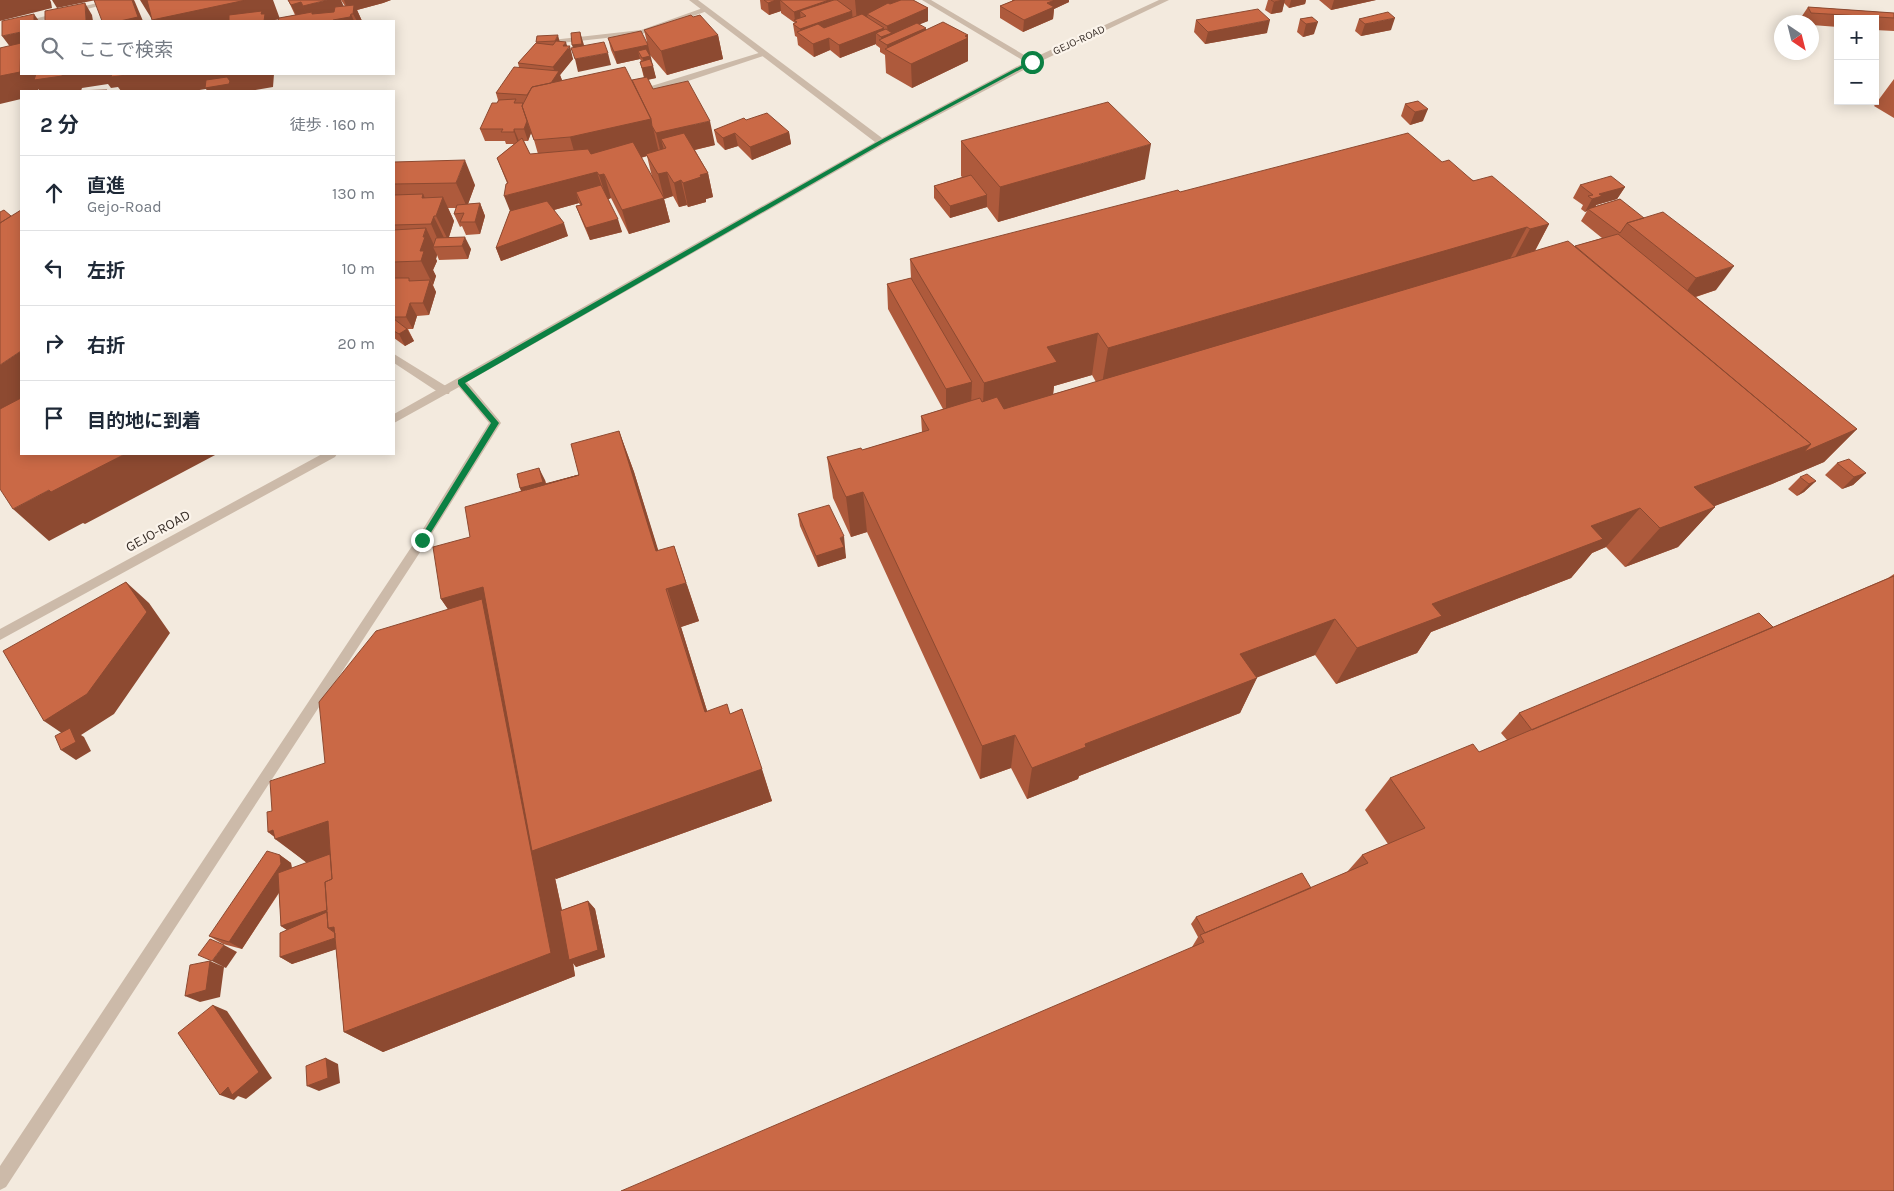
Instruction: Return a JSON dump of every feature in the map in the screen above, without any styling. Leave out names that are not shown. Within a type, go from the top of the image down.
[{"type":"street","points":[[34,20],[119,0]]},
{"type":"street","points":[[693,0],[881,142]]},
{"type":"street","points":[[926,0],[1032,62]]},
{"type":"street","name":"GEJO-ROAD","points":[[395,418],[881,142],[1032,62],[1164,0]]},
{"type":"street","points":[[552,42],[642,32],[706,10]]},
{"type":"street","points":[[627,94],[670,84],[765,54]]},
{"type":"street","points":[[395,359],[445,391]]},
{"type":"street","points":[[0,1181],[422,540],[495,423],[461,382]]},
{"type":"street","name":"GEJO-ROAD","points":[[0,636],[328,455]]},
{"type":"street","points":[[0,1166],[26,1142]]},
{"type":"building","points":[[94,0],[132,0],[138,17],[124,20],[102,20]]},
{"type":"building","points":[[147,0],[246,0],[152,20]]},
{"type":"building","points":[[288,0],[327,0],[303,6],[301,2],[291,5]]},
{"type":"building","points":[[764,0],[776,0],[768,3]]},
{"type":"building","points":[[780,0],[829,0],[794,12]]},
{"type":"building","points":[[837,0],[852,11],[800,29],[793,24],[797,22],[794,20],[806,16],[800,11]]},
{"type":"building","points":[[913,0],[928,8],[887,26],[867,14],[888,3]]},
{"type":"building","points":[[1015,0],[1055,0],[1047,3],[1054,7],[1024,20],[1000,6]]},
{"type":"building","points":[[85,3],[86,20],[45,20],[45,11]]},
{"type":"building","points":[[354,5],[353,14],[350,17],[333,20],[278,20],[279,18],[312,12],[312,14],[334,12],[335,7]]},
{"type":"building","points":[[1808,7],[1894,13],[1894,18],[1879,17],[1879,15],[1811,13]]},
{"type":"building","points":[[1258,9],[1270,20],[1208,32],[1196,20]]},
{"type":"building","points":[[262,11],[261,14],[265,14],[264,20],[229,20],[229,15]]},
{"type":"building","points":[[1388,12],[1395,18],[1365,24],[1359,19]]},
{"type":"building","points":[[34,14],[34,20],[20,20],[20,32],[2,36],[2,21]]},
{"type":"building","points":[[862,14],[884,28],[839,45],[829,38],[813,44],[797,32],[818,24],[824,28]]},
{"type":"building","points":[[691,15],[693,17],[700,15],[718,35],[661,51],[644,30]]},
{"type":"building","points":[[1312,17],[1318,22],[1306,24],[1300,19]]},
{"type":"building","points":[[943,22],[968,35],[965,36],[968,38],[911,64],[885,49]]},
{"type":"building","points":[[917,23],[926,28],[887,45],[879,40]]},
{"type":"building","points":[[886,29],[892,33],[881,37],[876,33]]},
{"type":"building","points":[[641,31],[648,45],[614,52],[608,38]]},
{"type":"building","points":[[580,32],[582,44],[572,45],[571,33]]},
{"type":"building","points":[[558,35],[555,41],[536,42],[537,36]]},
{"type":"building","points":[[556,41],[566,42],[563,46],[570,46],[553,67],[518,63],[536,43],[553,45]]},
{"type":"building","points":[[604,42],[608,53],[575,59],[571,48]]},
{"type":"building","points":[[20,43],[20,72],[0,76],[0,48]]},
{"type":"building","points":[[646,49],[650,56],[642,58],[638,51]]},
{"type":"building","points":[[650,59],[653,66],[642,68],[640,62]]},
{"type":"building","points":[[514,67],[559,71],[551,83],[532,87],[527,95],[496,93]]},
{"type":"building","points":[[625,67],[651,119],[570,137],[534,140],[522,106],[532,87]]},
{"type":"building","points":[[36,75],[62,75],[62,76],[34,80]]},
{"type":"building","points":[[227,77],[230,81],[229,84],[205,88],[206,80]]},
{"type":"building","points":[[647,77],[653,89],[688,81],[710,121],[656,133],[632,80]]},
{"type":"building","points":[[516,99],[514,103],[523,103],[522,106],[527,121],[524,129],[514,129],[514,132],[501,132],[503,129],[480,129],[492,103],[497,103],[499,100]]},
{"type":"building","points":[[1418,101],[1428,109],[1415,112],[1405,104]]},
{"type":"building","points":[[1108,102],[1151,144],[1000,187],[961,141]]},
{"type":"building","points":[[767,113],[789,132],[750,147],[735,133],[723,138],[714,130],[744,118],[746,120]]},
{"type":"building","points":[[684,133],[708,173],[683,183],[681,180],[674,183],[667,172],[658,174],[646,154],[666,148],[661,139]]},
{"type":"building","points":[[1408,133],[1442,162],[1449,160],[1473,181],[1492,176],[1549,224],[1530,229],[1527,227],[1108,348],[1098,333],[1047,347],[1057,362],[984,383],[910,259],[1178,190],[1180,192]]},
{"type":"building","points":[[522,138],[530,154],[588,149],[591,154],[633,142],[664,198],[622,210],[604,174],[599,175],[597,172],[504,196],[506,184],[508,183],[497,158]]},
{"type":"building","points":[[465,160],[456,183],[395,184],[395,162]]},
{"type":"building","points":[[971,175],[987,195],[950,206],[934,186]]},
{"type":"building","points":[[1611,176],[1625,187],[1599,194],[1602,196],[1592,199],[1588,196],[1593,195],[1580,185]]},
{"type":"building","points":[[601,185],[618,219],[586,228],[576,206],[582,205],[576,192]]},
{"type":"building","points":[[423,194],[422,198],[443,197],[431,224],[395,225],[395,195]]},
{"type":"building","points":[[1620,199],[1644,218],[1627,223],[1620,233],[1588,209]]},
{"type":"building","points":[[547,201],[564,223],[496,248],[510,211]]},
{"type":"building","points":[[480,203],[475,222],[460,222],[464,213],[454,214],[457,205]]},
{"type":"building","points":[[4,210],[11,216],[0,223],[0,212]]},
{"type":"building","points":[[20,211],[20,352],[0,365],[0,223]]},
{"type":"building","points":[[1663,212],[1734,266],[1696,278],[1627,223]]},
{"type":"building","points":[[426,228],[420,251],[424,251],[421,261],[395,262],[395,230]]},
{"type":"building","points":[[1618,234],[1857,429],[1804,452],[1811,444],[1575,246]]},
{"type":"building","points":[[465,237],[462,246],[433,247],[436,238]]},
{"type":"building","points":[[1568,241],[1811,444],[1694,487],[1715,507],[1660,528],[1640,508],[1591,526],[1603,539],[1432,604],[1442,616],[1357,648],[1335,619],[1240,654],[1257,678],[1085,744],[1086,747],[1032,768],[1015,735],[982,746],[863,492],[846,497],[827,457],[861,448],[862,450],[929,430],[921,416],[980,398],[982,402],[997,397],[1004,409]]},
{"type":"building","points":[[395,278],[409,278],[409,281],[430,280],[423,303],[410,303],[406,317],[395,317]]},
{"type":"building","points":[[911,278],[972,382],[946,389],[887,284]]},
{"type":"building","points":[[395,320],[407,329],[399,334],[395,332]]},
{"type":"building","points":[[20,399],[20,455],[123,455],[13,509],[0,489],[0,409]]},
{"type":"building","points":[[619,431],[656,551],[674,546],[686,583],[666,589],[705,712],[727,704],[730,714],[742,709],[762,769],[532,851],[483,587],[441,599],[433,547],[470,537],[465,507],[579,475],[571,444]]},
{"type":"building","points":[[1849,459],[1866,473],[1854,477],[1837,463]]},
{"type":"building","points":[[539,468],[543,482],[520,488],[517,474]]},
{"type":"building","points":[[1807,474],[1816,481],[1809,484],[1800,477]]},
{"type":"building","points":[[579,475],[526,490],[526,489]]},
{"type":"building","points":[[829,505],[844,536],[840,538],[844,547],[816,556],[798,514]]},
{"type":"building","points":[[1894,576],[1894,1191],[621,1191],[1204,942],[1200,935],[1368,863],[1362,855],[1425,828],[1390,778],[1473,744],[1479,752]]},
{"type":"building","points":[[126,582],[147,612],[87,694],[44,721],[3,651]]},
{"type":"building","points":[[482,599],[551,953],[344,1032],[334,927],[328,928],[325,882],[332,879],[328,821],[275,839],[273,830],[268,832],[267,812],[272,811],[270,781],[325,763],[319,702],[376,631]]},
{"type":"building","points":[[1759,613],[1773,627],[1532,730],[1519,713]]},
{"type":"building","points":[[70,728],[76,742],[61,750],[55,736]]},
{"type":"building","points":[[267,851],[280,855],[281,864],[229,942],[209,936]]},
{"type":"building","points":[[330,854],[332,879],[325,882],[327,910],[281,926],[278,873]]},
{"type":"building","points":[[1302,873],[1311,888],[1205,933],[1196,917]]},
{"type":"building","points":[[588,901],[598,950],[569,960],[560,911]]},
{"type":"building","points":[[327,912],[328,928],[335,933],[335,938],[280,957],[280,933]]},
{"type":"building","points":[[210,939],[224,945],[212,961],[198,955]]},
{"type":"building","points":[[210,961],[206,990],[185,996],[190,965]]},
{"type":"building","points":[[213,1005],[259,1072],[232,1095],[228,1087],[220,1095],[178,1033]]},
{"type":"building","points":[[326,1058],[328,1078],[307,1086],[306,1066]]},
{"type":"route","points":[[422,540],[495,423],[461,382],[881,142],[1032,62]]}]
